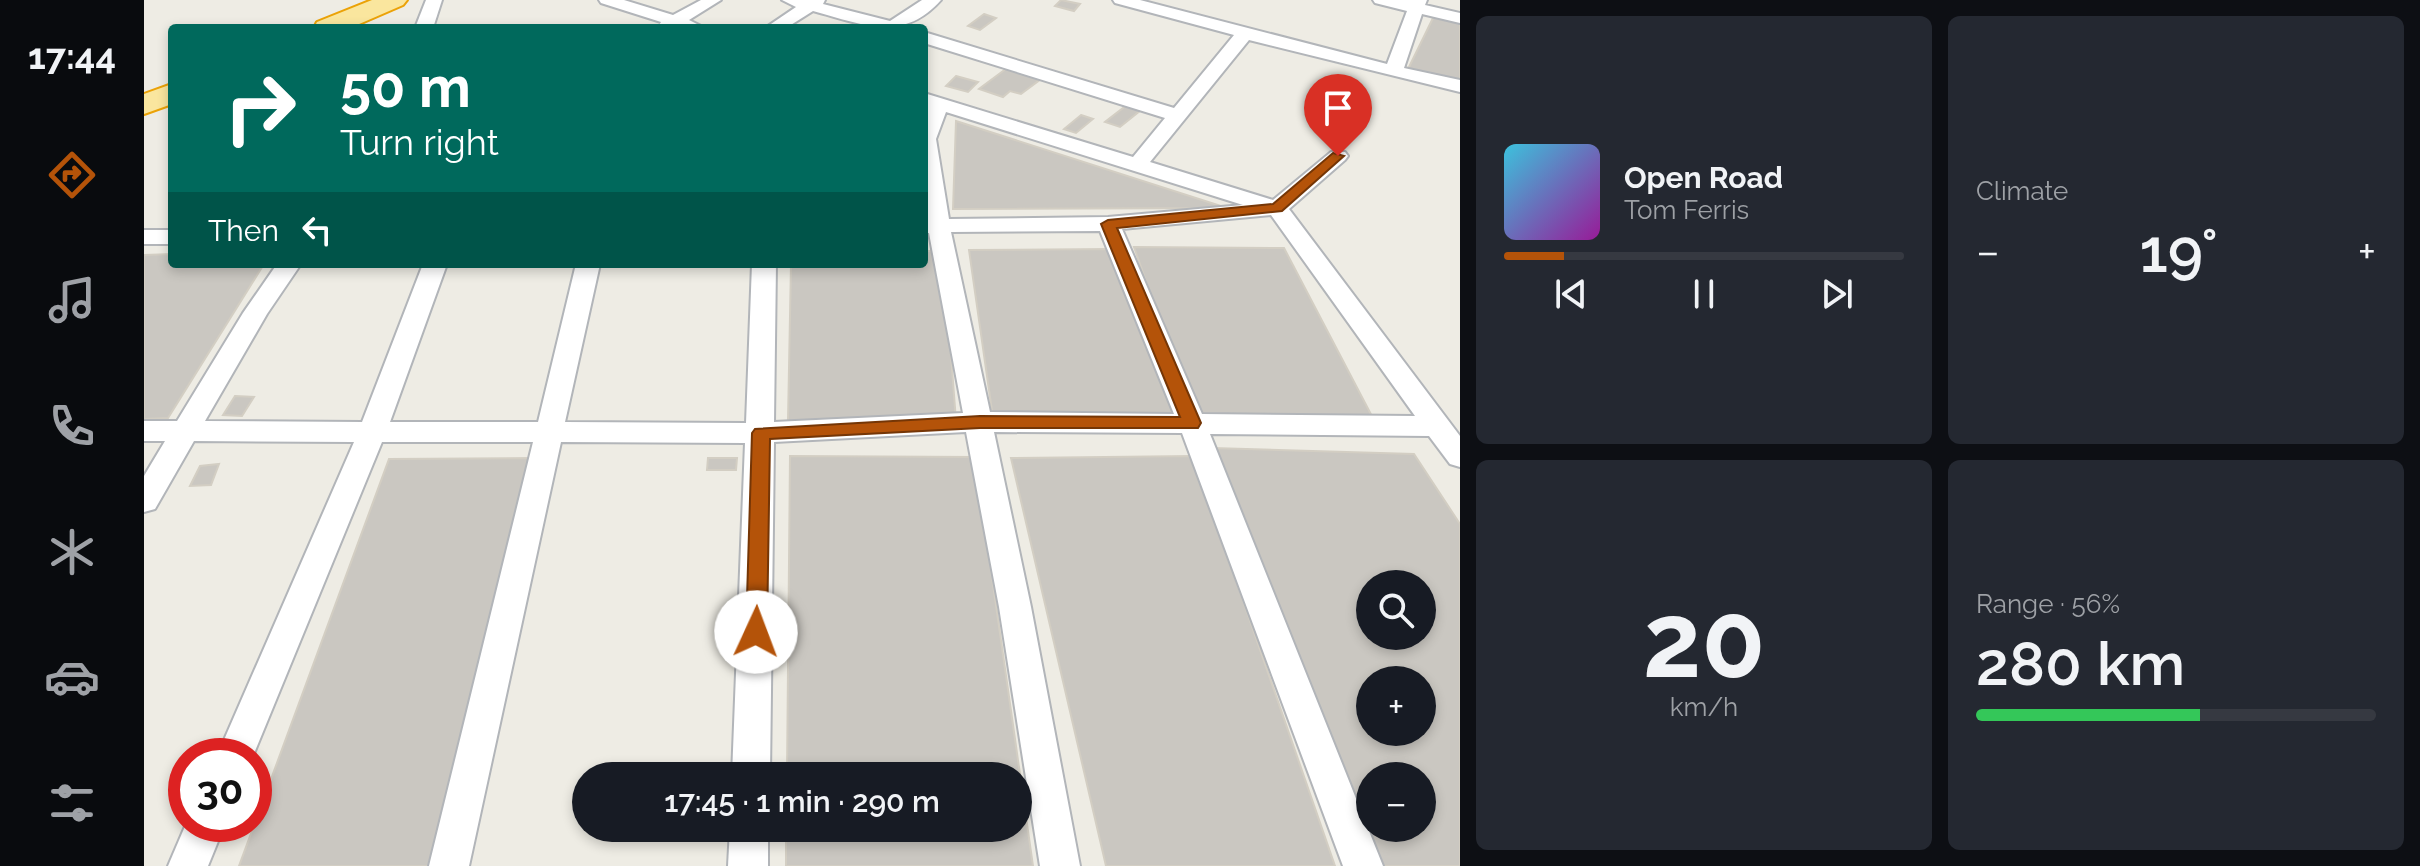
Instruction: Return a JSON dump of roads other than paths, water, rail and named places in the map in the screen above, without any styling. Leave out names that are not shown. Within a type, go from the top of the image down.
[{"type":"highway","points":[[337,24],[394,0]]},
{"type":"highway","points":[[144,105],[168,95]]},
{"type":"street","points":[[425,24],[434,0]]},
{"type":"street","points":[[607,0],[667,24]]},
{"type":"street","points":[[671,24],[713,0]]},
{"type":"street","points":[[790,0],[814,3],[881,24]]},
{"type":"street","points":[[900,24],[933,0]]},
{"type":"street","points":[[1121,0],[1460,86]]},
{"type":"street","points":[[1381,0],[1417,4],[1460,18]]},
{"type":"street","points":[[780,24],[814,3]]},
{"type":"street","points":[[1394,71],[1417,4]]},
{"type":"street","points":[[1137,165],[1246,32]]},
{"type":"street","points":[[928,38],[1177,115]]},
{"type":"street","points":[[928,127],[932,102],[1277,208],[1460,457]]},
{"type":"street","points":[[932,226],[1108,224],[1277,208],[1338,156]]},
{"type":"street","points":[[928,168],[932,226],[980,422],[1060,866]]},
{"type":"street","points":[[1108,224],[1192,423],[1363,866]]},
{"type":"street","points":[[144,237],[168,237]]},
{"type":"street","points":[[144,501],[255,313],[286,268]]},
{"type":"street","points":[[243,738],[372,432],[434,268]]},
{"type":"street","points":[[449,866],[587,268]]},
{"type":"street","points":[[751,762],[764,268]]},
{"type":"street","points":[[144,431],[761,433],[980,422],[1440,426]]},
{"type":"street","points":[[188,866],[198,842]]},
{"type":"street","points":[[748,866],[749,842]]}]
